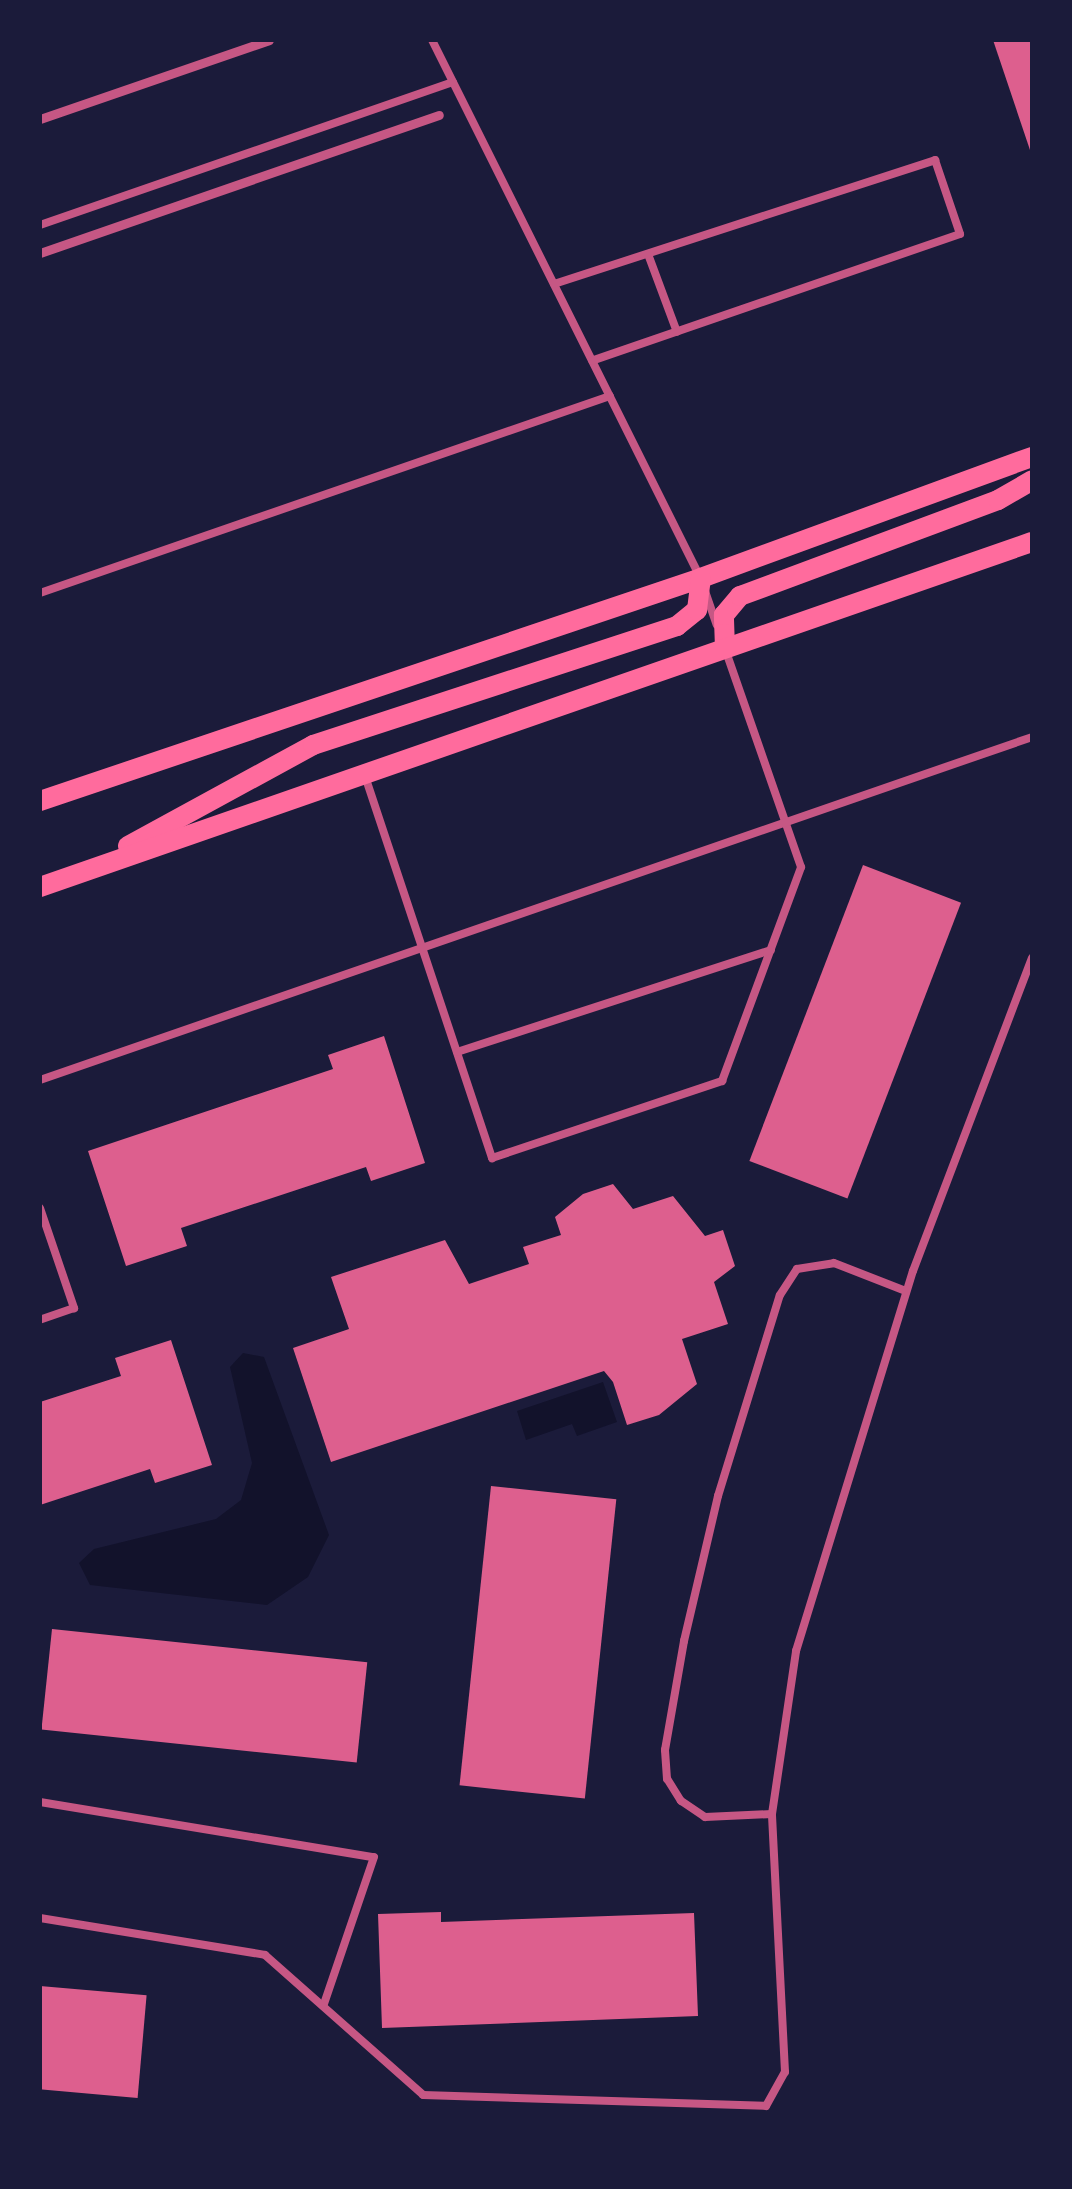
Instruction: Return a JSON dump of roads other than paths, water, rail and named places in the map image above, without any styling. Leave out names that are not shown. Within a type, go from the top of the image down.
[{"type":"main road","points":[[40,801],[700,578],[1032,457]]},
{"type":"main road","points":[[725,648],[724,615],[740,596],[998,500],[1032,480]]},
{"type":"main road","points":[[40,887],[1032,542]]},
{"type":"main road","points":[[78,874],[313,745],[677,626],[697,610],[700,578]]},
{"type":"street","points":[[40,119],[270,40]]},
{"type":"street","points":[[40,253],[439,115]]},
{"type":"lane","points":[[364,774],[492,1158],[722,1080],[801,867],[700,578],[432,40]]},
{"type":"lane","points":[[40,225],[453,82]]},
{"type":"lane","points":[[554,284],[935,160],[960,234],[592,361]]},
{"type":"lane","points":[[648,254],[677,332]]},
{"type":"lane","points":[[40,593],[610,396]]},
{"type":"lane","points":[[40,1080],[1032,737]]},
{"type":"lane","points":[[457,1052],[771,950]]},
{"type":"lane","points":[[40,1918],[265,1956],[424,2095],[766,2106],[785,2072],[772,1814],[796,1651],[906,1291],[1032,958]]},
{"type":"lane","points":[[40,1209],[74,1308],[40,1320]]},
{"type":"lane","points":[[772,1814],[705,1817],[681,1801],[667,1779],[666,1750],[681,1660],[718,1496],[780,1294],[797,1268],[834,1264],[906,1291]]},
{"type":"lane","points":[[40,1802],[374,1857],[324,2004]]}]
